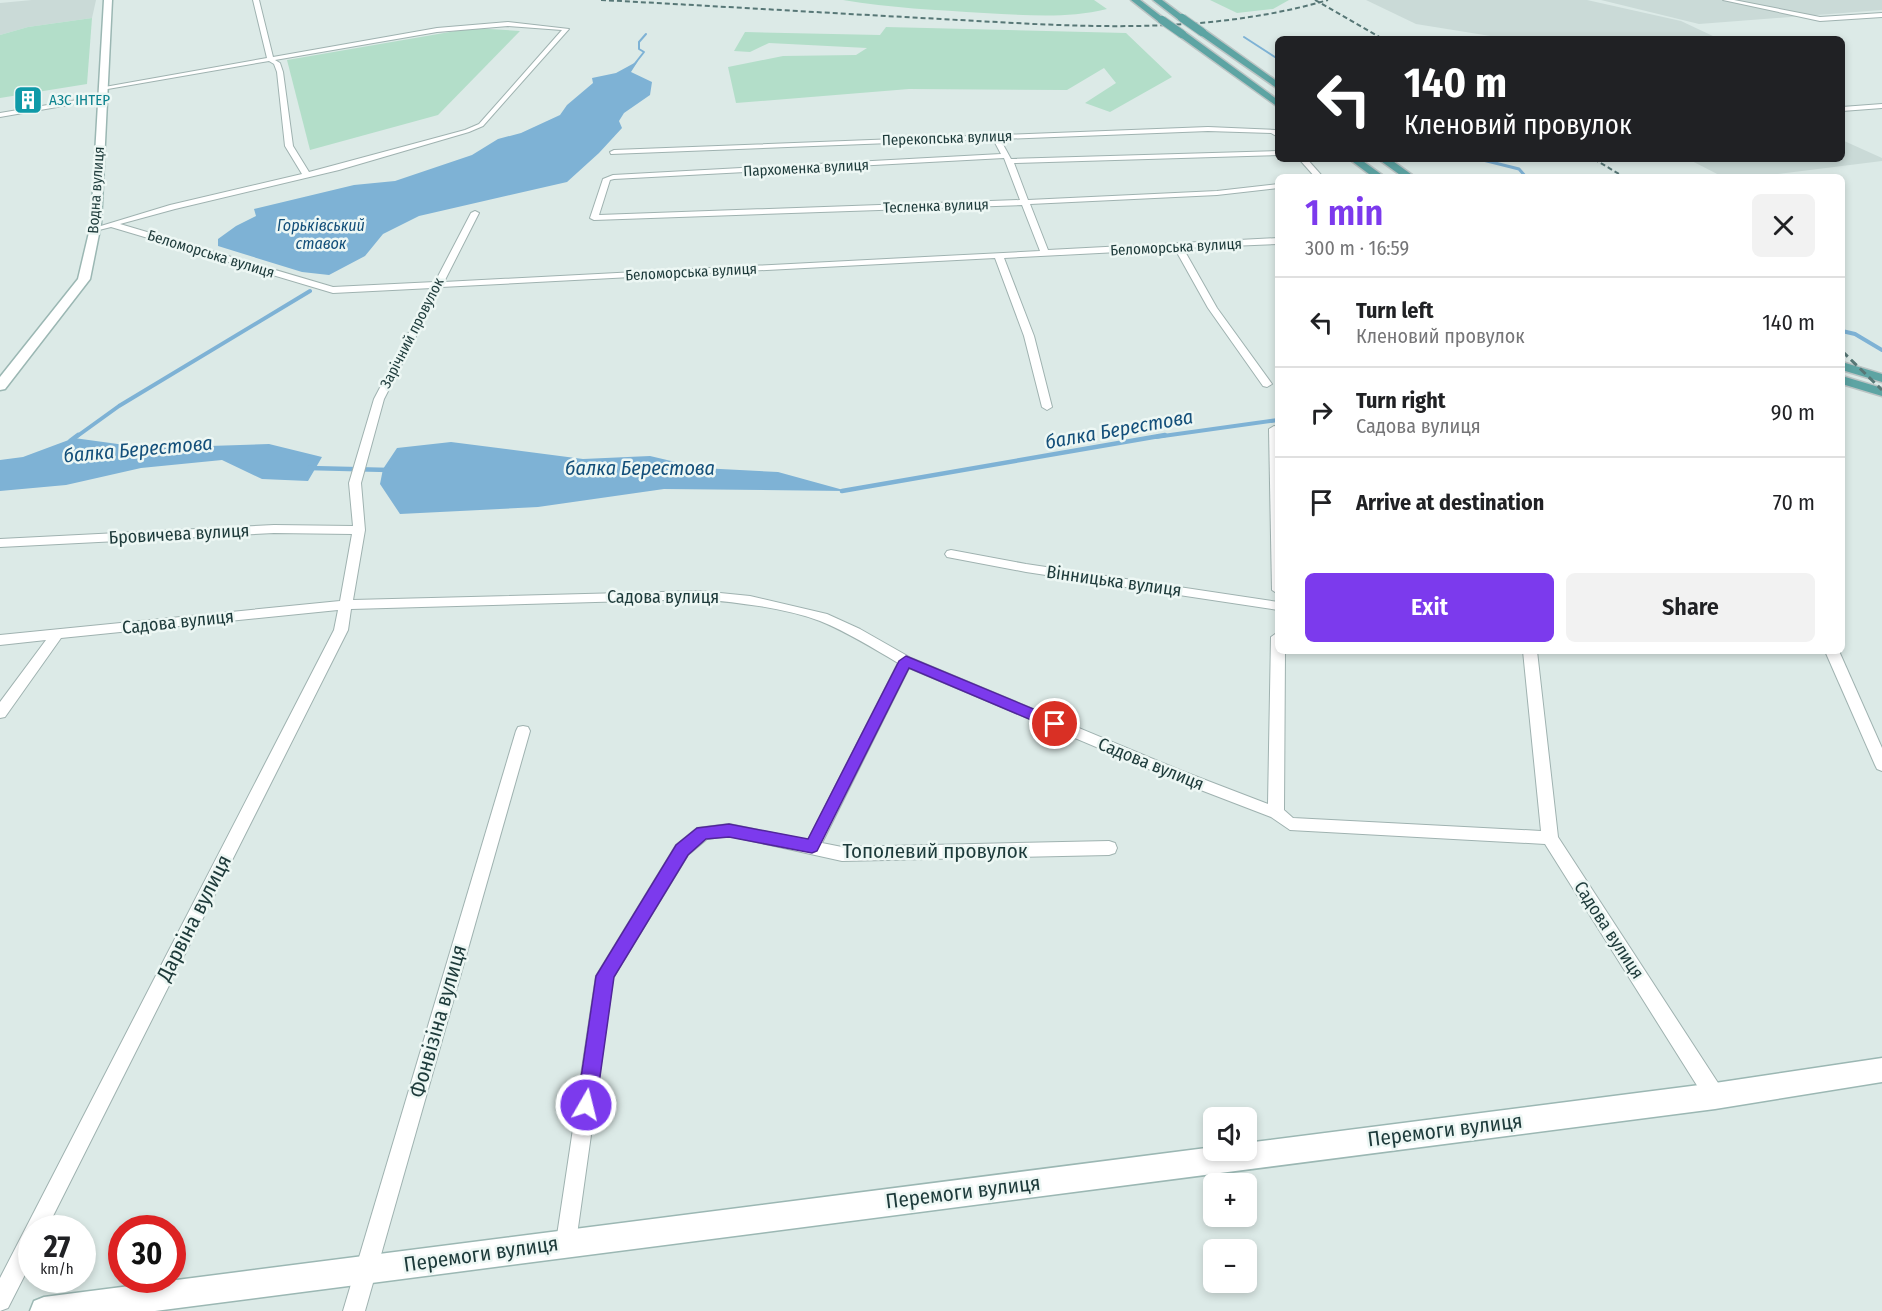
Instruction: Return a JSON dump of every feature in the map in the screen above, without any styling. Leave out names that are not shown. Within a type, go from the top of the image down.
[{"type":"main road","points":[[1135,0],[1275,102]]},
{"type":"main road","points":[[1157,0],[1275,84]]},
{"type":"main road","points":[[1358,162],[1376,174]]},
{"type":"main road","points":[[1387,162],[1405,174]]},
{"type":"main road","points":[[1845,367],[1882,378]]},
{"type":"main road","points":[[1845,381],[1882,392]]},
{"type":"street","name":"Водна вулиця","points":[[0,386],[84,279],[95,229],[108,0]]},
{"type":"street","points":[[256,0],[271,60],[277,63],[280,72],[289,146],[307,175]]},
{"type":"street","points":[[1726,0],[1820,19],[1882,15]]},
{"type":"street","points":[[0,115],[271,60],[472,26],[508,24],[566,29],[482,125],[467,132],[95,229]]},
{"type":"street","points":[[1845,109],[1882,106]]},
{"type":"street","name":"Перекопська вулиця","points":[[614,152],[1208,129],[1275,133]]},
{"type":"street","points":[[995,136],[1027,202],[1046,255]]},
{"type":"street","name":"Пархоменка вулиця","points":[[594,219],[607,179],[627,176],[1007,158],[1275,153]]},
{"type":"street","points":[[1306,162],[1316,174]]},
{"type":"street","name":"Тесленка вулиця","points":[[594,219],[1217,193],[1275,186]]},
{"type":"street","name":"Зарічний провулок","points":[[359,530],[355,483],[379,399],[475,213]]},
{"type":"street","name":"Беломорська вулиця","points":[[113,225],[333,291],[1275,241]]},
{"type":"street","points":[[1178,248],[1213,308],[1267,384]]},
{"type":"street","points":[[999,257],[1029,336],[1047,407]]},
{"type":"street","points":[[1274,429],[1275,469]]},
{"type":"street","name":"Бровичева вулиця","points":[[0,543],[274,529],[359,530]]},
{"type":"street","name":"Дарвіна вулиця","points":[[43,1215],[341,630],[359,530]]},
{"type":"street","name":"Вінницька вулиця","points":[[951,554],[1026,568],[1275,606]]},
{"type":"street","name":"Садова вулиця","points":[[0,639],[345,605],[700,594],[789,608],[822,617],[855,632],[906,661],[1177,775],[1276,813],[1290,824],[1327,828],[1550,838],[1715,1096]]},
{"type":"street","points":[[0,713],[57,634]]},
{"type":"street","points":[[1276,813],[1278,654]]},
{"type":"street","points":[[1530,654],[1550,838]]},
{"type":"street","points":[[1833,654],[1882,765]]},
{"type":"street","points":[[812,847],[906,661]]},
{"type":"street","name":"Фонвізіна вулиця","points":[[354,1311],[364,1269],[523,731]]},
{"type":"street","name":"Тополевий провулок","points":[[566,1242],[605,976],[682,850],[703,833],[729,830],[842,854],[1109,848]]},
{"type":"street","name":"Перемоги вулиця","points":[[44,1311],[566,1242],[1715,1096],[1882,1070]]},
{"type":"street","points":[[0,1300],[18,1265]]},
{"type":"shaded area","points":[[32,0],[96,0],[92,18],[28,27],[0,35],[0,3]]},
{"type":"shaded area","points":[[1366,0],[1587,0],[1681,21],[1713,36],[1490,36],[1416,24]]},
{"type":"shaded area","points":[[1601,0],[1882,0],[1882,10],[1699,24]]},
{"type":"shaded area","points":[[1845,141],[1882,158],[1882,161],[1777,174],[1717,174],[1694,162],[1845,162]]},
{"type":"green space","points":[[843,0],[1094,0],[1107,9],[1076,14],[1031,15],[914,8]]},
{"type":"green space","points":[[1210,0],[1289,0],[1273,9],[1237,13]]},
{"type":"green space","points":[[92,18],[87,84],[0,98],[0,35],[28,27]]},
{"type":"green space","points":[[886,27],[1126,33],[1172,77],[1110,112],[1085,103],[1116,83],[1104,68],[1067,90],[909,89],[736,103],[728,67],[783,56],[856,55],[867,48],[769,43],[750,52],[734,51],[745,32],[880,35]]},
{"type":"green space","points":[[473,28],[520,31],[438,115],[310,150],[287,60]]},
{"type":"water","name":"Горьківський ставок","points":[[638,61],[631,72],[652,82],[650,95],[624,113],[619,121],[622,128],[567,182],[419,216],[383,234],[365,256],[329,275],[302,272],[218,246],[218,239],[236,226],[256,216],[254,209],[354,185],[395,181],[472,155],[498,139],[521,133],[560,115],[567,105],[593,83],[592,78],[616,73]]},
{"type":"water","points":[[74,438],[147,448],[269,444],[322,457],[308,481],[262,479],[222,460],[141,468],[66,485],[0,491],[0,460],[23,457]]},
{"type":"water","points":[[451,442],[583,459],[650,456],[701,468],[778,472],[847,491],[664,489],[538,507],[400,514],[380,484],[383,469],[397,448]]},
{"type":"waterway","points":[[633,66],[644,52],[639,49],[639,42],[646,34]]},
{"type":"waterway","name":"балка Берестова","points":[[1244,37],[1275,57]]},
{"type":"waterway","name":"балка Берестова","points":[[1491,162],[1519,169],[1523,174]]},
{"type":"waterway","points":[[76,437],[119,406],[310,291]]},
{"type":"waterway","points":[[1845,332],[1855,334],[1882,350]]},
{"type":"waterway","name":"балка Берестова","points":[[1156,437],[1275,420]]},
{"type":"waterway","points":[[70,441],[78,435]]},
{"type":"waterway","name":"балка Берестова","points":[[842,491],[1165,435]]},
{"type":"waterway","name":"балка Берестова","points":[[309,468],[389,470]]},
{"type":"railway","points":[[601,0],[1087,26],[1136,26],[1232,20],[1319,2]]},
{"type":"railway","points":[[1315,0],[1319,2]]},
{"type":"railway","points":[[1319,2],[1328,0]]},
{"type":"railway","points":[[1319,2],[1378,36]]},
{"type":"railway","points":[[1599,162],[1619,174]]},
{"type":"railway","points":[[1845,354],[1882,390]]},
{"type":"place","name":"АЗС ІНТЕР","points":[[28,100]]},
{"type":"route","points":[[586,1105],[605,976],[682,850],[703,833],[729,830],[812,847],[906,661],[1055,724]]}]
